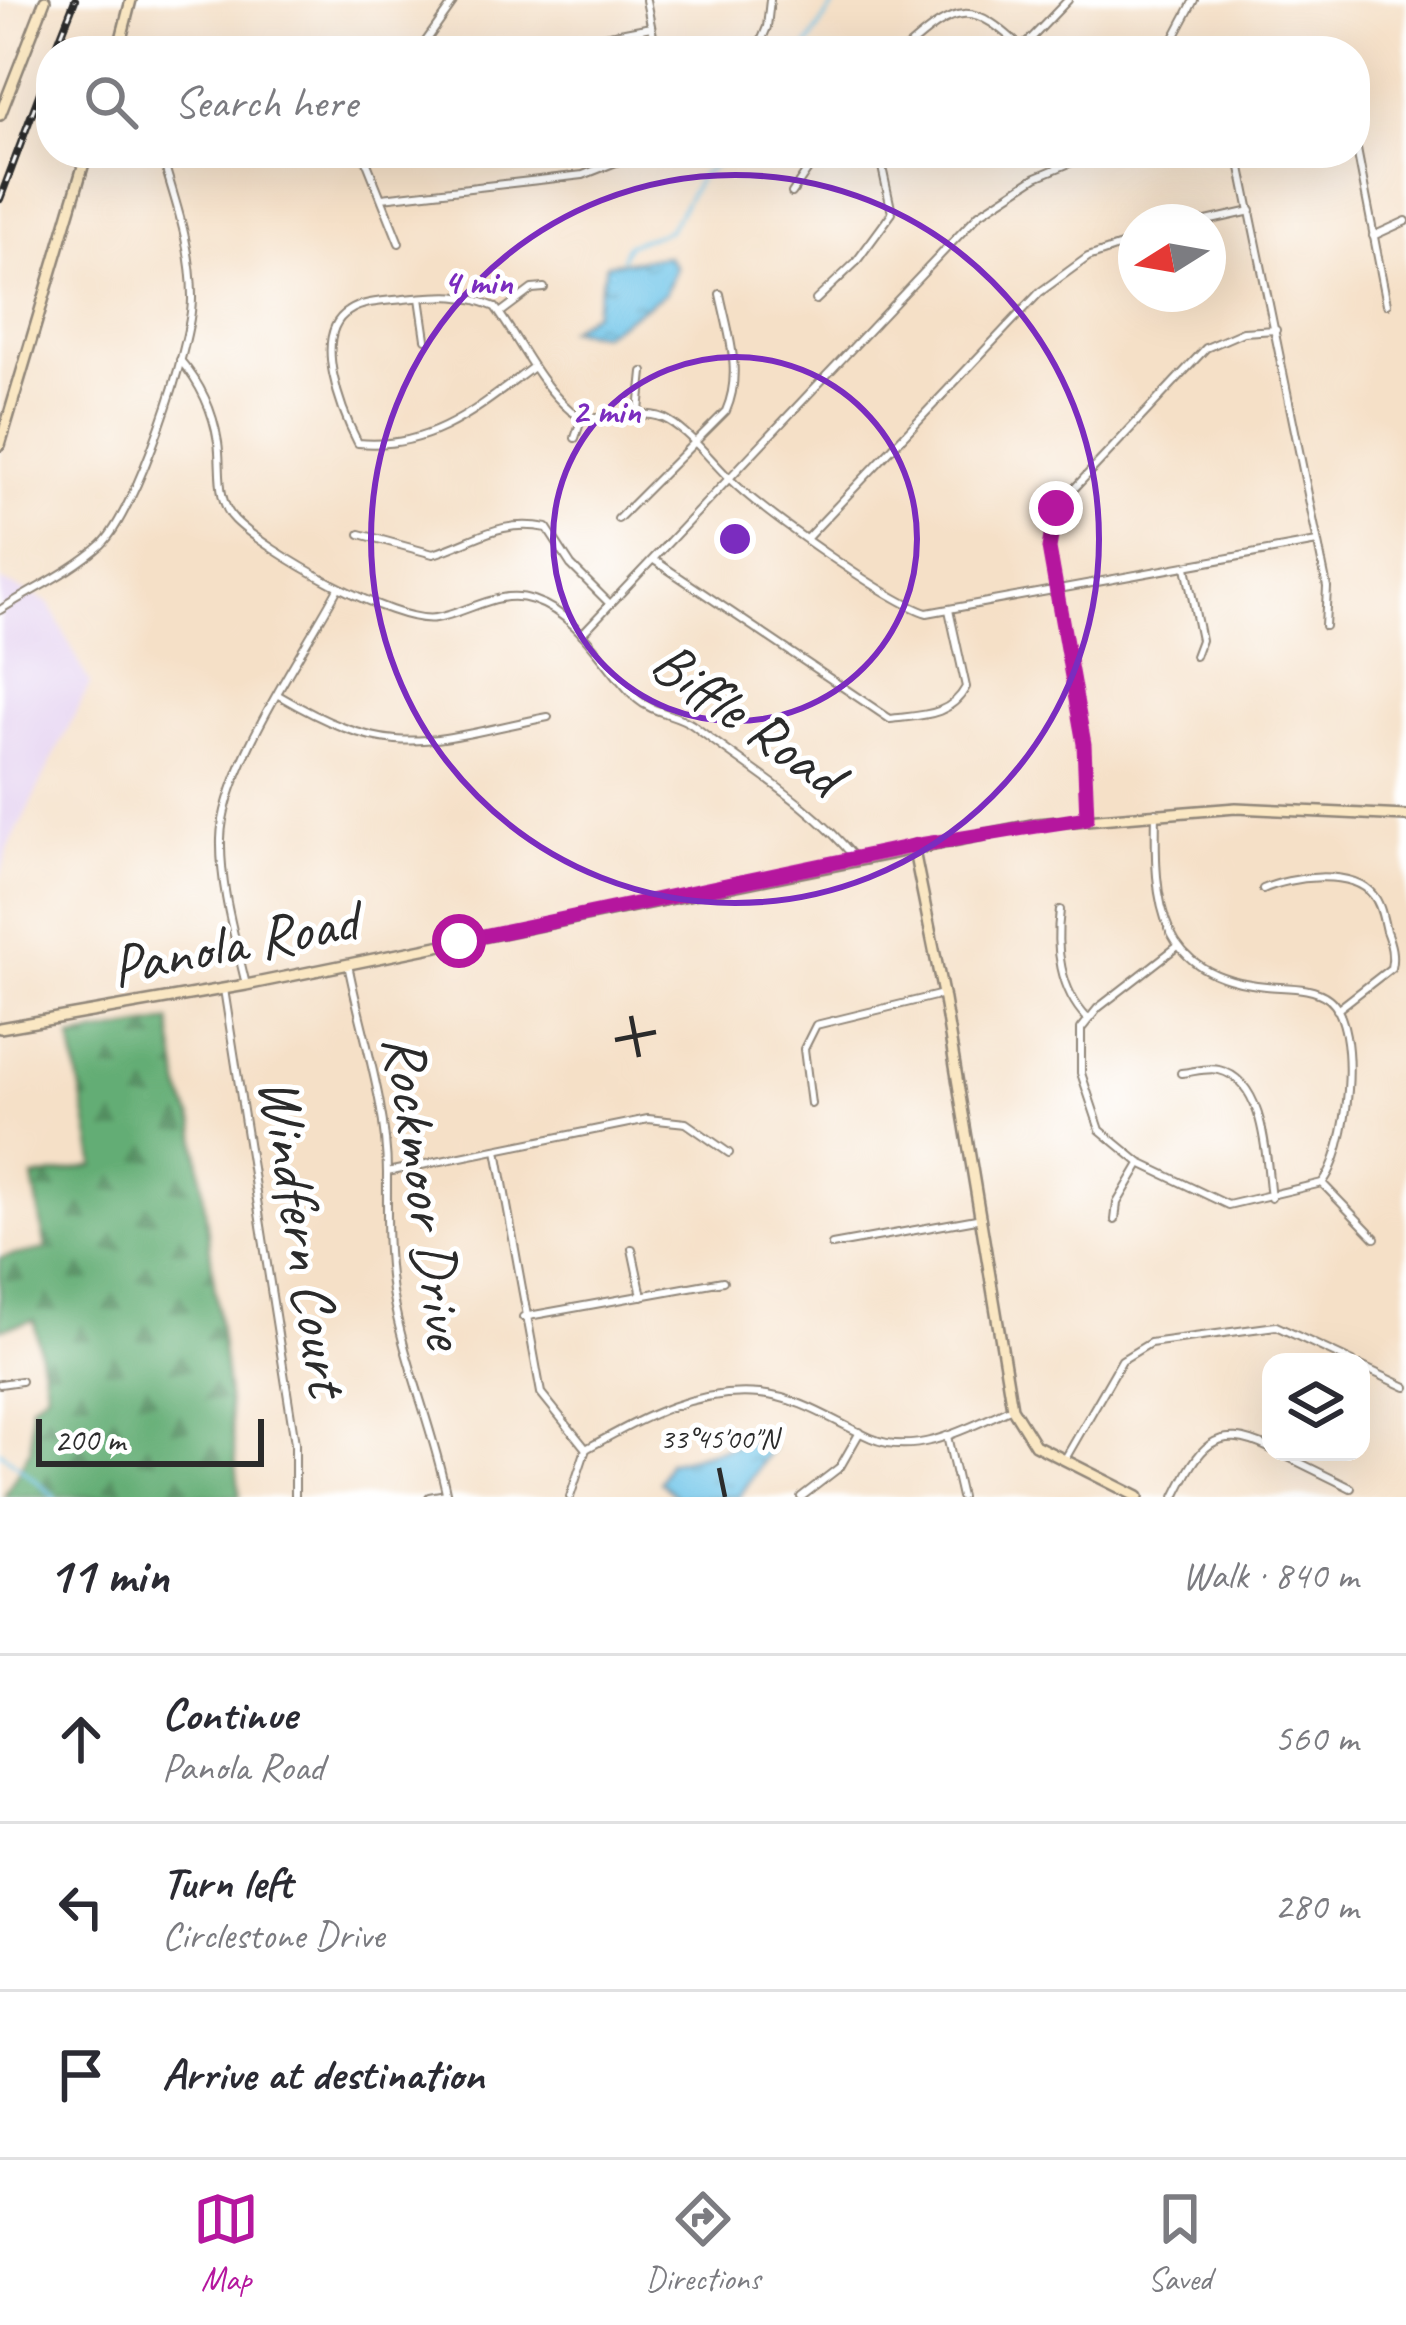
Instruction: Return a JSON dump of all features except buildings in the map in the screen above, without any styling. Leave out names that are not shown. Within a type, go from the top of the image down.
[{"type":"main road","points":[[0,115],[45,0]]},
{"type":"main road","points":[[124,36],[131,0]]},
{"type":"main road","points":[[0,445],[83,168]]},
{"type":"main road","name":"Panola Road","points":[[0,1028],[246,985],[913,846],[1087,818],[1236,808],[1406,816]]},
{"type":"main road","points":[[913,846],[943,994],[1012,1408],[1035,1444],[1138,1497]]},
{"type":"street","points":[[429,36],[455,0]]},
{"type":"street","points":[[646,0],[653,36]]},
{"type":"street","points":[[763,36],[770,0]]},
{"type":"street","points":[[1036,36],[1068,0]]},
{"type":"street","points":[[1175,36],[1194,0]]},
{"type":"street","points":[[922,36],[941,16],[970,13],[992,19],[1010,36]]},
{"type":"street","points":[[604,36],[651,27]]},
{"type":"street","points":[[0,610],[87,555],[117,527],[181,360],[191,317],[191,264],[165,168]]},
{"type":"street","points":[[369,168],[399,243]]},
{"type":"street","points":[[382,198],[583,176],[602,168]]},
{"type":"street","points":[[791,193],[808,168]]},
{"type":"street","points":[[816,300],[856,262],[892,213],[882,168]]},
{"type":"street","points":[[582,634],[979,214],[1058,168]]},
{"type":"street","points":[[1242,168],[1330,608],[1325,626]]},
{"type":"street","points":[[1360,168],[1387,304]]},
{"type":"street","points":[[1226,217],[1252,211]]},
{"type":"street","points":[[1373,236],[1389,233],[1406,221]]},
{"type":"street","points":[[807,538],[1040,292],[1088,257],[1118,247]]},
{"type":"street","points":[[500,313],[532,289],[544,288]]},
{"type":"street","points":[[618,519],[725,411],[735,380],[720,294]]},
{"type":"street","points":[[533,368],[453,427],[382,446],[358,443],[340,399],[332,343],[338,320],[350,310],[376,302],[470,296],[500,313],[533,368],[582,417]]},
{"type":"street","points":[[420,298],[426,339]]},
{"type":"street","points":[[1087,818],[1084,744],[1050,535],[1067,492],[1206,348],[1243,332],[1276,330]]},
{"type":"street","name":"Biffle Road","points":[[181,360],[206,396],[227,511],[251,534],[339,586],[416,619],[439,618],[488,600],[529,598],[582,634],[639,700],[694,725],[715,746],[778,785],[855,858]]},
{"type":"street","points":[[639,411],[643,371]]},
{"type":"street","points":[[582,417],[639,411],[670,421],[729,478],[807,538],[914,609],[949,610],[1317,542]]},
{"type":"street","points":[[575,438],[582,417]]},
{"type":"street","points":[[360,534],[433,554],[472,534],[528,524],[547,528],[571,565],[609,603]]},
{"type":"street","points":[[654,560],[890,719],[949,709],[966,687],[949,610]]},
{"type":"street","points":[[1186,567],[1201,640],[1195,656]]},
{"type":"street","points":[[246,985],[222,876],[221,835],[232,784],[339,586]]},
{"type":"street","points":[[280,696],[344,730],[388,743],[548,717]]},
{"type":"street","points":[[1156,812],[1156,885],[1178,946],[1205,973],[1226,981],[1306,990],[1324,996],[1337,1010],[1347,1060],[1345,1128],[1342,1149],[1322,1183],[1228,1205],[1140,1163],[1100,1130],[1088,1105],[1078,1044],[1087,1018],[1178,946]]},
{"type":"street","points":[[1263,890],[1281,881],[1312,879],[1354,884],[1373,894],[1390,942],[1391,968],[1337,1010]]},
{"type":"street","points":[[1060,910],[1057,935],[1066,990],[1087,1018]]},
{"type":"street","name":"Rockmoor Drive","points":[[348,964],[387,1172],[385,1224],[392,1292],[408,1370],[432,1429],[446,1496]]},
{"type":"street","name":"Windfern Court","points":[[224,989],[295,1443],[295,1497]]},
{"type":"street","points":[[811,1104],[804,1049],[816,1025],[943,994]]},
{"type":"street","points":[[1181,1073],[1217,1069],[1246,1087],[1255,1107],[1271,1198]]},
{"type":"street","points":[[387,1172],[672,1119],[729,1153]]},
{"type":"street","points":[[497,1150],[524,1317],[542,1393],[586,1449]]},
{"type":"street","points":[[1115,1220],[1117,1204],[1140,1163]]},
{"type":"street","points":[[1322,1183],[1375,1238]]},
{"type":"street","points":[[832,1245],[982,1218]]},
{"type":"street","points":[[632,1249],[642,1296]]},
{"type":"street","points":[[524,1317],[723,1281]]},
{"type":"street","points":[[1064,1462],[1121,1360],[1150,1343],[1276,1326],[1334,1353]]},
{"type":"street","points":[[1370,1370],[1406,1387]]},
{"type":"street","points":[[0,1384],[21,1381]]},
{"type":"street","points":[[570,1497],[586,1449],[639,1418],[687,1402],[735,1395],[809,1406],[892,1444],[947,1436],[1012,1408]]},
{"type":"street","points":[[801,1497],[840,1467],[860,1432]]},
{"type":"street","points":[[947,1436],[961,1497]]},
{"type":"street","points":[[1175,1497],[1197,1456],[1214,1441],[1247,1437],[1262,1444]]},
{"type":"street","points":[[1297,1461],[1351,1488]]},
{"type":"street","points":[[429,1497],[446,1496]]},
{"type":"shaded area","points":[[0,580],[49,603],[90,684],[8,849],[0,879]]},
{"type":"green space","points":[[170,1021],[181,1090],[195,1126],[240,1497],[4,1497],[31,1448],[31,1404],[47,1392],[34,1320],[0,1329],[0,1258],[46,1249],[33,1178],[95,1166],[71,1038]]},
{"type":"water","points":[[668,256],[676,267],[665,294],[602,334],[568,330],[594,312],[607,264]]},
{"type":"water","points":[[749,1442],[772,1448],[739,1497],[678,1497],[660,1482],[668,1463]]},
{"type":"waterway","points":[[814,36],[837,0]]},
{"type":"waterway","points":[[622,258],[627,245],[669,230],[702,174],[711,168]]},
{"type":"waterway","points":[[0,1451],[55,1497]]},
{"type":"railway","points":[[61,36],[75,0]]},
{"type":"railway","points":[[0,199],[36,103]]},
{"type":"route","points":[[459,941],[913,846],[1087,818],[1084,744],[1049,548],[1056,508]]}]
